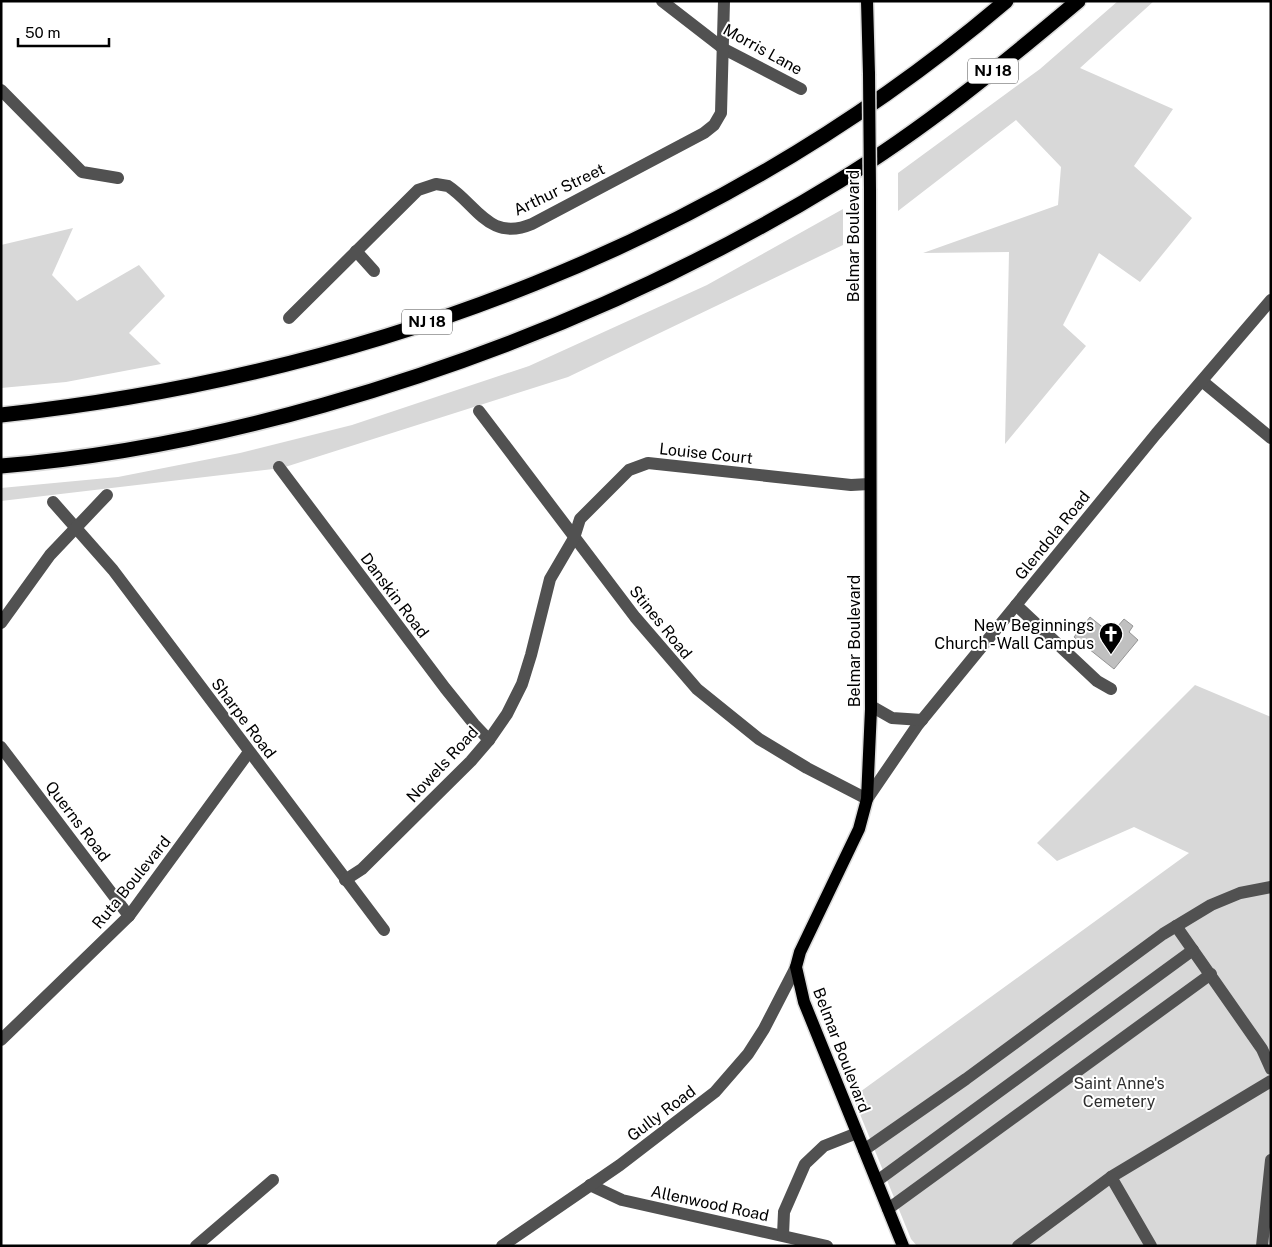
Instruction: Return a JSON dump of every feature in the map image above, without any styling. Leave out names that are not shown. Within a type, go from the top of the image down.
[{"type":"highway","name":"NJ 18","points":[[1,415],[136,397],[215,382],[287,365],[394,333],[516,292],[568,271],[669,223],[803,148],[906,80],[1006,1]]},
{"type":"highway","name":"NJ 18","points":[[1,466],[133,449],[246,427],[441,369],[575,318],[726,246],[840,181],[906,136],[984,78],[1078,1]]},
{"type":"main road","name":"Belmar Boulevard","points":[[867,1],[870,190],[869,484],[871,706],[867,799],[859,829],[800,952],[796,967],[804,1002],[903,1246]]},
{"type":"street","name":"Morris Lane","points":[[662,1],[724,49],[801,89]]},
{"type":"street","name":"Arthur Street","points":[[289,318],[418,190],[427,185],[448,186],[481,217],[496,226],[521,227],[532,224],[704,133],[714,125],[721,112],[724,1]]},
{"type":"street","points":[[1,90],[82,172],[118,178]]},
{"type":"street","points":[[356,251],[374,270]]},
{"type":"street","name":"Glendola Road","points":[[867,799],[922,720],[1202,380],[1271,300]]},
{"type":"street","points":[[1202,380],[1271,438]]},
{"type":"street","name":"Stines Road","points":[[479,411],[574,538],[670,661],[714,705],[759,739],[807,768],[867,799]]},
{"type":"street","name":"Louise Court","points":[[574,538],[580,519],[629,470],[642,464],[851,485],[869,484]]},
{"type":"street","name":"Danskin Road","points":[[279,467],[445,688],[489,740]]},
{"type":"street","points":[[1,624],[50,556],[107,496]]},
{"type":"street","name":"Sharpe Road","points":[[53,502],[113,570],[384,930]]},
{"type":"street","name":"Nowels Road","points":[[345,880],[362,869],[471,761],[489,740],[507,714],[522,684],[532,655],[550,579],[574,538]]},
{"type":"street","points":[[1016,605],[1097,681],[1111,689]]},
{"type":"street","points":[[871,706],[892,718],[922,720]]},
{"type":"street","name":"Querns Road","points":[[1,747],[129,916]]},
{"type":"street","name":"Ruta Boulevard","points":[[1,1040],[129,916],[250,752]]},
{"type":"street","points":[[864,1150],[1176,926],[1240,892],[1271,887]]},
{"type":"street","points":[[1176,926],[1262,1049],[1271,1069]]},
{"type":"street","points":[[877,1181],[1193,950]]},
{"type":"street","name":"Gully Road","points":[[502,1246],[702,1104],[728,1080],[764,1029],[796,967]]},
{"type":"street","points":[[888,1209],[1211,974]]},
{"type":"street","points":[[1018,1246],[1111,1178],[1271,1080]]},
{"type":"street","points":[[783,1235],[784,1212],[805,1164],[824,1146],[857,1133]]},
{"type":"street","points":[[1262,1246],[1271,1160]]},
{"type":"street","points":[[1111,1178],[1151,1246]]},
{"type":"street","points":[[196,1246],[273,1180]]},
{"type":"street","name":"Allenwood Road","points":[[590,1185],[622,1200],[827,1246]]},
{"type":"green space","points":[[1118,1],[1154,1],[1080,68],[1173,109],[1134,166],[1192,218],[1140,282],[1099,253],[1063,325],[1086,346],[1005,444],[1009,252],[923,253],[1058,205],[1061,167],[1016,120],[898,211],[898,173],[1040,69]]},
{"type":"green space","points":[[843,209],[843,245],[568,377],[282,468],[1,501],[1,488],[118,477],[240,453],[352,425],[529,366],[707,285]]},
{"type":"green space","points":[[73,228],[52,275],[77,301],[139,265],[165,296],[129,333],[161,364],[66,382],[1,388],[1,245]]},
{"type":"green space","name":"Saint Anne's Cemetery","points":[[1195,685],[1271,717],[1271,1246],[917,1246],[911,1239],[853,1097],[1189,853],[1134,827],[1057,861],[1037,843]]},
{"type":"building","name":"New Beginnings Church - Wall Campus","points":[[1090,617],[1111,634],[1124,619],[1133,626],[1129,632],[1138,640],[1114,669],[1074,637]]},
{"type":"place","name":"New Beginnings Church - Wall Campus","points":[[1111,655]]}]
